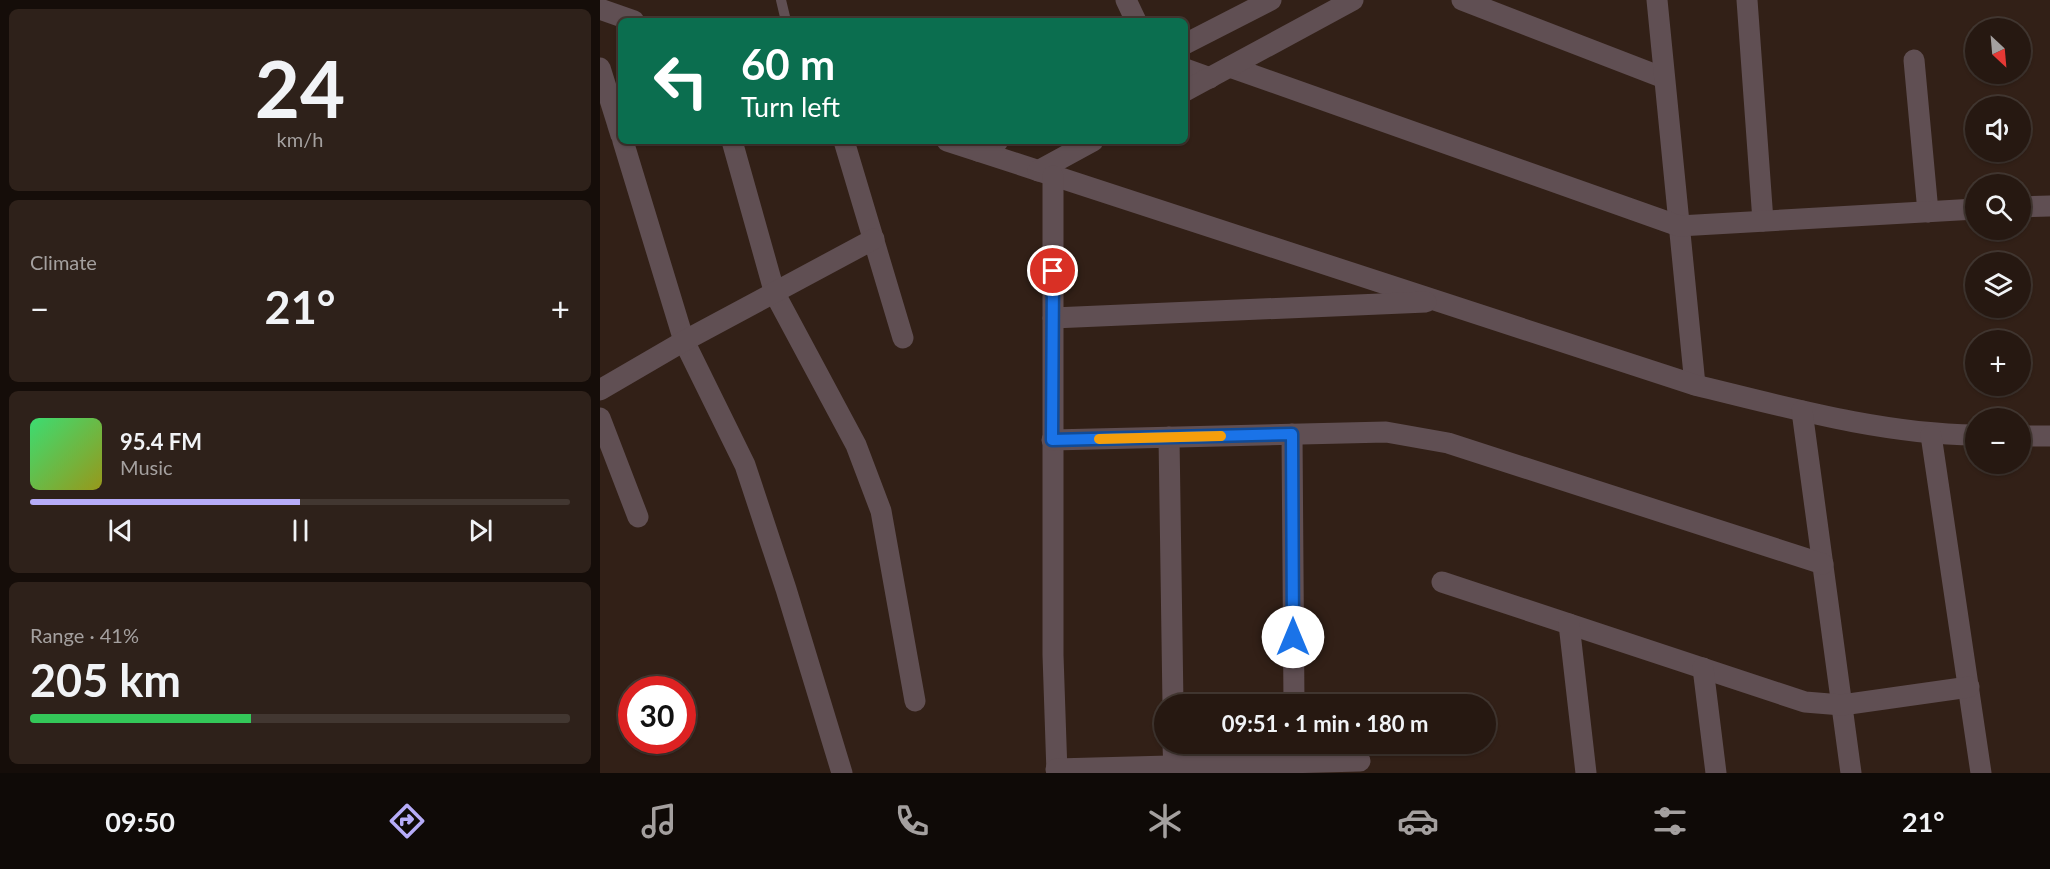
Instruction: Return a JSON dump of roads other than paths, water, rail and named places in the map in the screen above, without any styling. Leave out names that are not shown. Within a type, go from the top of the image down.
[{"type":"street","points":[[1126,0],[1135,18]]},
{"type":"street","points":[[1188,43],[1271,0]]},
{"type":"street","points":[[1188,89],[1353,0]]},
{"type":"street","points":[[1462,0],[1664,78]]},
{"type":"street","points":[[1657,0],[1695,385]]},
{"type":"street","points":[[1747,0],[1763,221]]},
{"type":"street","points":[[600,9],[629,13]]},
{"type":"street","points":[[1914,60],[1928,212]]},
{"type":"street","points":[[1230,67],[1679,226],[1965,210]]},
{"type":"street","points":[[600,68],[618,125]]},
{"type":"street","points":[[1188,70],[1210,78]]},
{"type":"street","points":[[624,144],[684,340],[745,465],[786,589],[842,773]]},
{"type":"street","points":[[733,144],[775,294],[856,446],[881,511],[915,701]]},
{"type":"street","points":[[845,144],[903,338]]},
{"type":"street","points":[[956,144],[1695,385],[1802,411],[1931,435],[1965,435]]},
{"type":"street","points":[[978,151],[992,144]]},
{"type":"street","points":[[1045,173],[1088,144]]},
{"type":"street","points":[[1045,173],[1053,318],[1053,655],[1056,771],[1174,770],[1294,760],[1360,761]]},
{"type":"street","points":[[2031,207],[2050,206]]},
{"type":"street","points":[[600,390],[684,340],[775,294],[874,239]]},
{"type":"street","points":[[1053,318],[1438,301]]},
{"type":"street","points":[[1802,411],[1851,773]]},
{"type":"street","points":[[600,418],[638,518]]},
{"type":"street","points":[[1052,440],[1386,432],[1448,443],[1823,564]]},
{"type":"street","points":[[1292,434],[1294,694]]},
{"type":"street","points":[[1931,435],[1981,773]]},
{"type":"street","points":[[2031,436],[2050,436]]},
{"type":"street","points":[[1169,437],[1173,694]]},
{"type":"street","points":[[1443,582],[1805,702],[1842,705],[1969,687]]},
{"type":"street","points":[[1569,624],[1586,773]]},
{"type":"street","points":[[1703,668],[1716,773]]},
{"type":"street","points":[[1173,754],[1174,770]]},
{"type":"lane","points":[[781,0],[785,18]]}]
